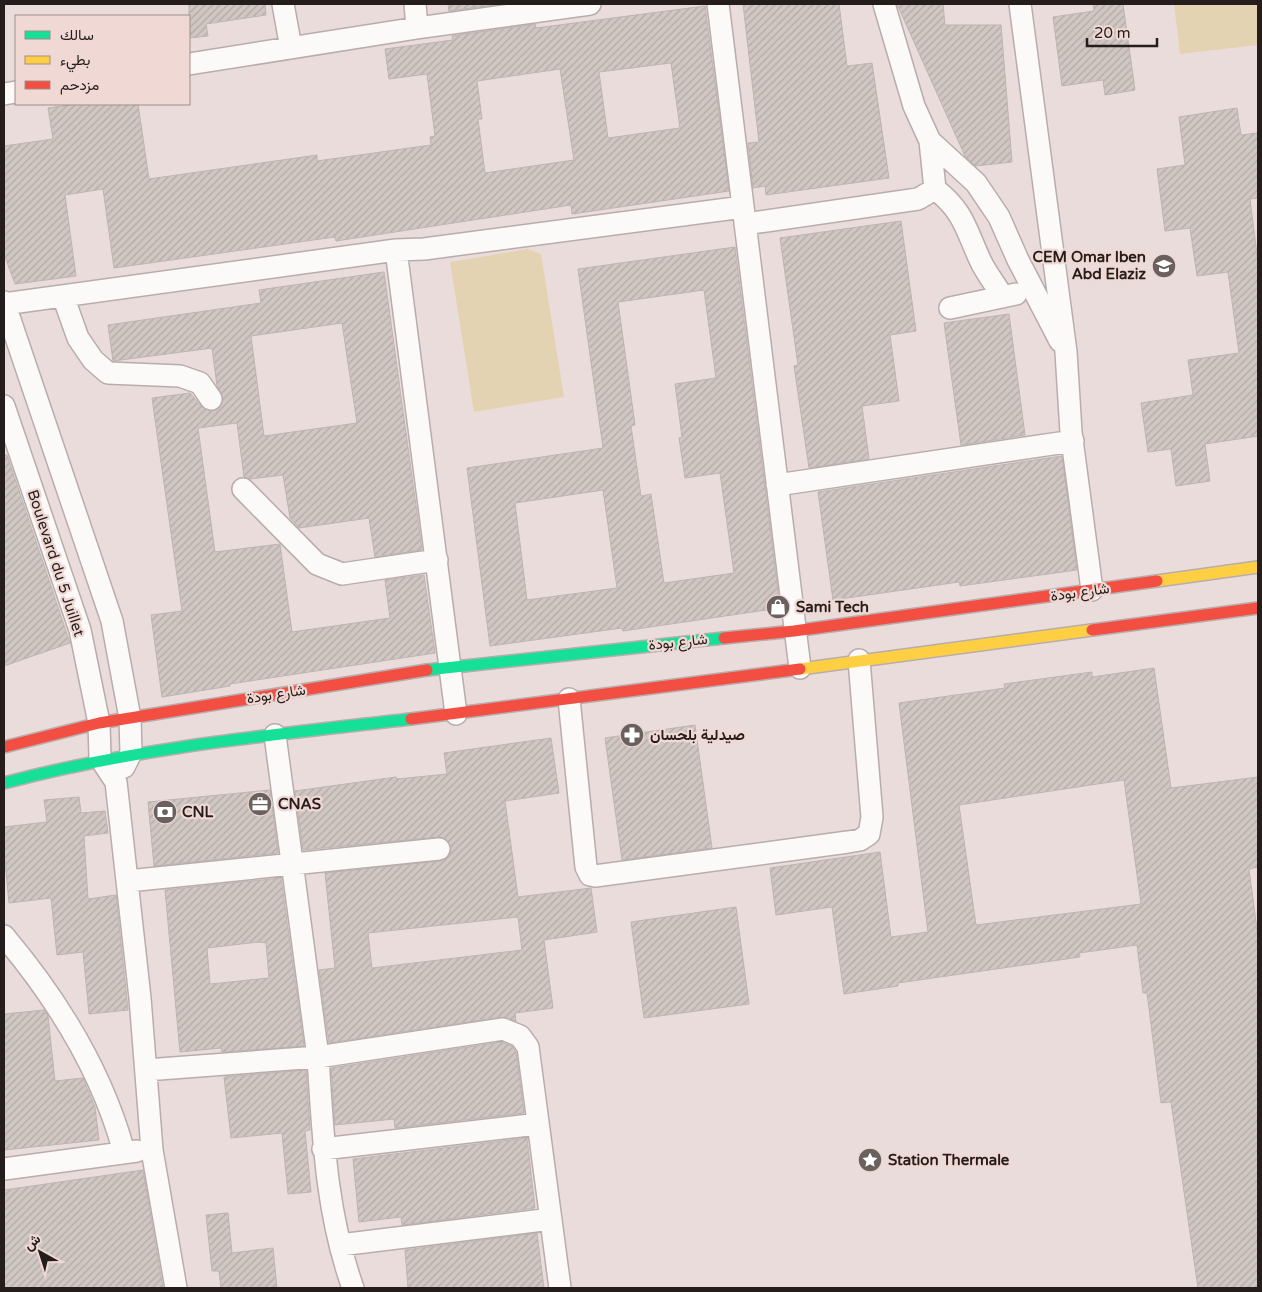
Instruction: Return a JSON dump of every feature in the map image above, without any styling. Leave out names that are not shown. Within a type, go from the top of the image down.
[{"type":"street","points":[[283,4],[291,48]]},
{"type":"street","points":[[415,4],[417,28]]},
{"type":"street","points":[[190,64],[417,28],[590,4]]},
{"type":"street","points":[[718,4],[800,668]]},
{"type":"street","points":[[884,4],[914,106],[930,141],[935,189],[950,201],[964,219],[982,264],[1003,297]]},
{"type":"street","points":[[1020,4],[1066,352],[1073,441],[1092,590]]},
{"type":"street","points":[[930,141],[976,183],[998,217],[1066,352]]},
{"type":"street","points":[[116,782],[131,753],[130,718],[112,621],[4,303],[396,250],[424,249],[918,199],[935,189]]},
{"type":"street","points":[[396,250],[456,714]]},
{"type":"street","points":[[950,308],[1034,291]]},
{"type":"street","points":[[63,296],[78,338],[92,360],[108,373],[180,376],[200,383],[211,399]]},
{"type":"street","name":"Boulevard du 5 Juillet","points":[[4,406],[80,630],[99,723],[100,758]]},
{"type":"street","points":[[777,485],[1073,441]]},
{"type":"street","points":[[242,489],[317,564],[342,574],[437,560]]},
{"type":"street","name":"شارع بودة","points":[[4,747],[99,723],[451,666],[794,630],[1258,568]]},
{"type":"street","points":[[4,783],[62,766],[131,753],[456,714],[1258,608]]},
{"type":"street","points":[[569,699],[586,867],[590,875],[604,875],[848,842],[860,840],[869,834],[872,817],[859,660]]},
{"type":"street","points":[[275,735],[318,1056],[323,1149],[327,1184],[340,1245],[353,1288]]},
{"type":"street","points":[[100,758],[116,782],[128,881],[152,1150],[176,1288]]},
{"type":"street","points":[[128,881],[439,849]]},
{"type":"street","points":[[4,936],[50,994],[84,1051],[110,1105],[124,1152]]},
{"type":"street","points":[[146,1070],[318,1056],[503,1029],[513,1032],[524,1040],[528,1047],[560,1288]]},
{"type":"street","points":[[323,1149],[538,1124]]},
{"type":"street","points":[[4,1169],[124,1152],[152,1150]]},
{"type":"street","points":[[340,1245],[551,1219]]},
{"type":"shaded area","points":[[1174,4],[1258,4],[1258,45],[1180,54]]},
{"type":"shaded area","points":[[528,249],[541,254],[564,397],[474,412],[450,262]]},
{"type":"building","points":[[189,4],[265,4],[266,15],[206,24],[208,36],[190,38]]},
{"type":"building","points":[[448,4],[501,4],[449,11]]},
{"type":"building","points":[[743,4],[839,4],[847,66],[872,63],[889,178],[766,195],[765,186],[753,188],[748,143],[759,142]]},
{"type":"building","points":[[897,4],[943,4],[945,25],[1001,25],[1012,162],[975,166],[965,156]]},
{"type":"building","points":[[1093,4],[1123,4],[1135,90],[1105,95],[1103,80],[1062,86],[1053,17],[1094,11]]},
{"type":"building","points":[[705,6],[729,191],[572,214],[571,205],[336,241],[335,237],[114,268],[103,189],[65,195],[76,276],[15,284],[4,254],[4,146],[53,139],[48,108],[69,105],[138,105],[149,179],[317,155],[317,161],[431,145],[430,137],[435,136],[427,74],[389,79],[385,49],[453,40],[452,36],[535,24],[536,28]],"holes":[[[671,63],[680,128],[608,138],[599,72]],[[560,69],[574,160],[485,173],[478,119],[482,119],[477,81]]]},
{"type":"building","points":[[1237,108],[1241,135],[1258,133],[1258,198],[1250,199],[1258,262],[1258,436],[1205,444],[1210,481],[1176,486],[1171,449],[1148,452],[1141,403],[1193,395],[1188,360],[1239,353],[1228,272],[1197,276],[1190,228],[1165,231],[1157,169],[1185,165],[1179,117]]},
{"type":"building","points":[[901,221],[916,331],[890,335],[899,401],[862,406],[869,459],[809,468],[794,366],[798,365],[780,238]]},
{"type":"building","points":[[735,247],[780,608],[623,631],[622,628],[490,646],[467,468],[603,448],[578,269]],"holes":[[[704,290],[716,378],[675,384],[682,437],[679,438],[685,478],[720,473],[734,573],[664,583],[651,494],[641,496],[631,426],[635,425],[618,302]],[[603,490],[617,588],[527,600],[515,503]]]},
{"type":"building","points":[[384,272],[422,550],[375,557],[369,518],[299,528],[290,518],[283,475],[250,479],[244,477],[237,423],[198,428],[215,552],[280,544],[292,632],[390,618],[385,580],[424,575],[435,653],[230,684],[230,686],[162,697],[151,615],[182,611],[152,398],[190,393],[201,406],[212,411],[218,409],[223,398],[217,386],[212,348],[113,361],[108,325],[261,303],[259,290]],"holes":[[[342,323],[357,423],[264,436],[251,336]]]},
{"type":"building","points":[[1009,314],[1025,435],[961,445],[944,323]]},
{"type":"building","points":[[4,455],[7,455],[70,643],[4,666]]},
{"type":"building","points":[[1062,456],[1077,570],[960,586],[959,582],[833,600],[818,492]]},
{"type":"building","points":[[1154,668],[1171,788],[1258,777],[1258,867],[1249,869],[1258,937],[1258,1288],[1198,1288],[1171,1102],[1161,1103],[1147,993],[1143,993],[1137,945],[1079,953],[1080,957],[898,983],[898,986],[844,994],[832,907],[776,915],[770,868],[880,852],[891,937],[928,932],[899,703],[1005,688],[1004,684],[1092,672],[1092,677]],"holes":[[[1124,780],[1141,904],[976,925],[959,805]]]},
{"type":"building","points":[[695,725],[712,848],[622,860],[605,738]]},
{"type":"building","points":[[551,738],[559,793],[505,801],[518,897],[591,888],[597,932],[544,940],[553,1008],[515,1013],[516,1021],[501,1017],[329,1043],[319,970],[335,968],[325,873],[440,861],[450,855],[451,847],[445,838],[438,837],[303,850],[295,791],[396,777],[397,779],[447,774],[444,753]],"holes":[[[518,917],[522,950],[372,968],[368,933]]]},
{"type":"building","points":[[270,790],[278,853],[154,866],[148,802]]},
{"type":"building","points":[[79,797],[81,813],[105,811],[108,833],[84,836],[88,899],[116,895],[128,1010],[89,1014],[83,952],[57,955],[51,898],[9,903],[4,851],[4,827],[47,822],[44,800]]},
{"type":"building","points":[[281,878],[304,1046],[222,1052],[221,1048],[180,1052],[165,890]],"holes":[[[259,942],[266,943],[269,978],[210,984],[207,948]]]},
{"type":"building","points":[[736,907],[749,1004],[644,1018],[631,922]]},
{"type":"building","points":[[44,1010],[48,1016],[55,1081],[83,1078],[95,1107],[99,1140],[4,1150],[4,1014]]},
{"type":"building","points":[[501,1042],[512,1046],[516,1052],[524,1113],[395,1128],[394,1119],[335,1125],[331,1068]]},
{"type":"building","points":[[306,1070],[310,1130],[305,1131],[311,1192],[288,1194],[282,1133],[231,1138],[224,1077]]},
{"type":"building","points":[[527,1138],[535,1208],[402,1225],[401,1217],[359,1222],[353,1159]]},
{"type":"building","points":[[143,1170],[163,1288],[4,1288],[4,1190]]},
{"type":"building","points":[[228,1213],[232,1253],[273,1248],[277,1288],[221,1288],[219,1271],[212,1271],[206,1215]]},
{"type":"building","points":[[537,1233],[544,1288],[408,1288],[405,1250]]},
{"type":"traffic: fast","points":[[427,670],[724,638]]},
{"type":"traffic: fast","points":[[4,783],[105,760],[156,751],[411,719]]},
{"type":"traffic: slow","points":[[1157,581],[1258,567]]},
{"type":"traffic: slow","points":[[800,669],[1092,630]]},
{"type":"traffic: jam","points":[[724,638],[794,631],[1157,581]]},
{"type":"traffic: jam","points":[[1092,630],[1258,608]]},
{"type":"traffic: jam","points":[[411,719],[800,669]]},
{"type":"traffic: jam","points":[[4,747],[99,723],[427,670]]},
{"type":"place","name":"CEM Omar Iben Abd Elaziz","points":[[1164,266]]},
{"type":"place","name":"Sami Tech","points":[[778,607]]},
{"type":"place","name":"صيدلية بلحسان","points":[[632,735]]},
{"type":"place","name":"CNAS","points":[[260,804]]},
{"type":"place","name":"CNL","points":[[165,812]]},
{"type":"place","name":"Station Thermale","points":[[870,1160]]}]
